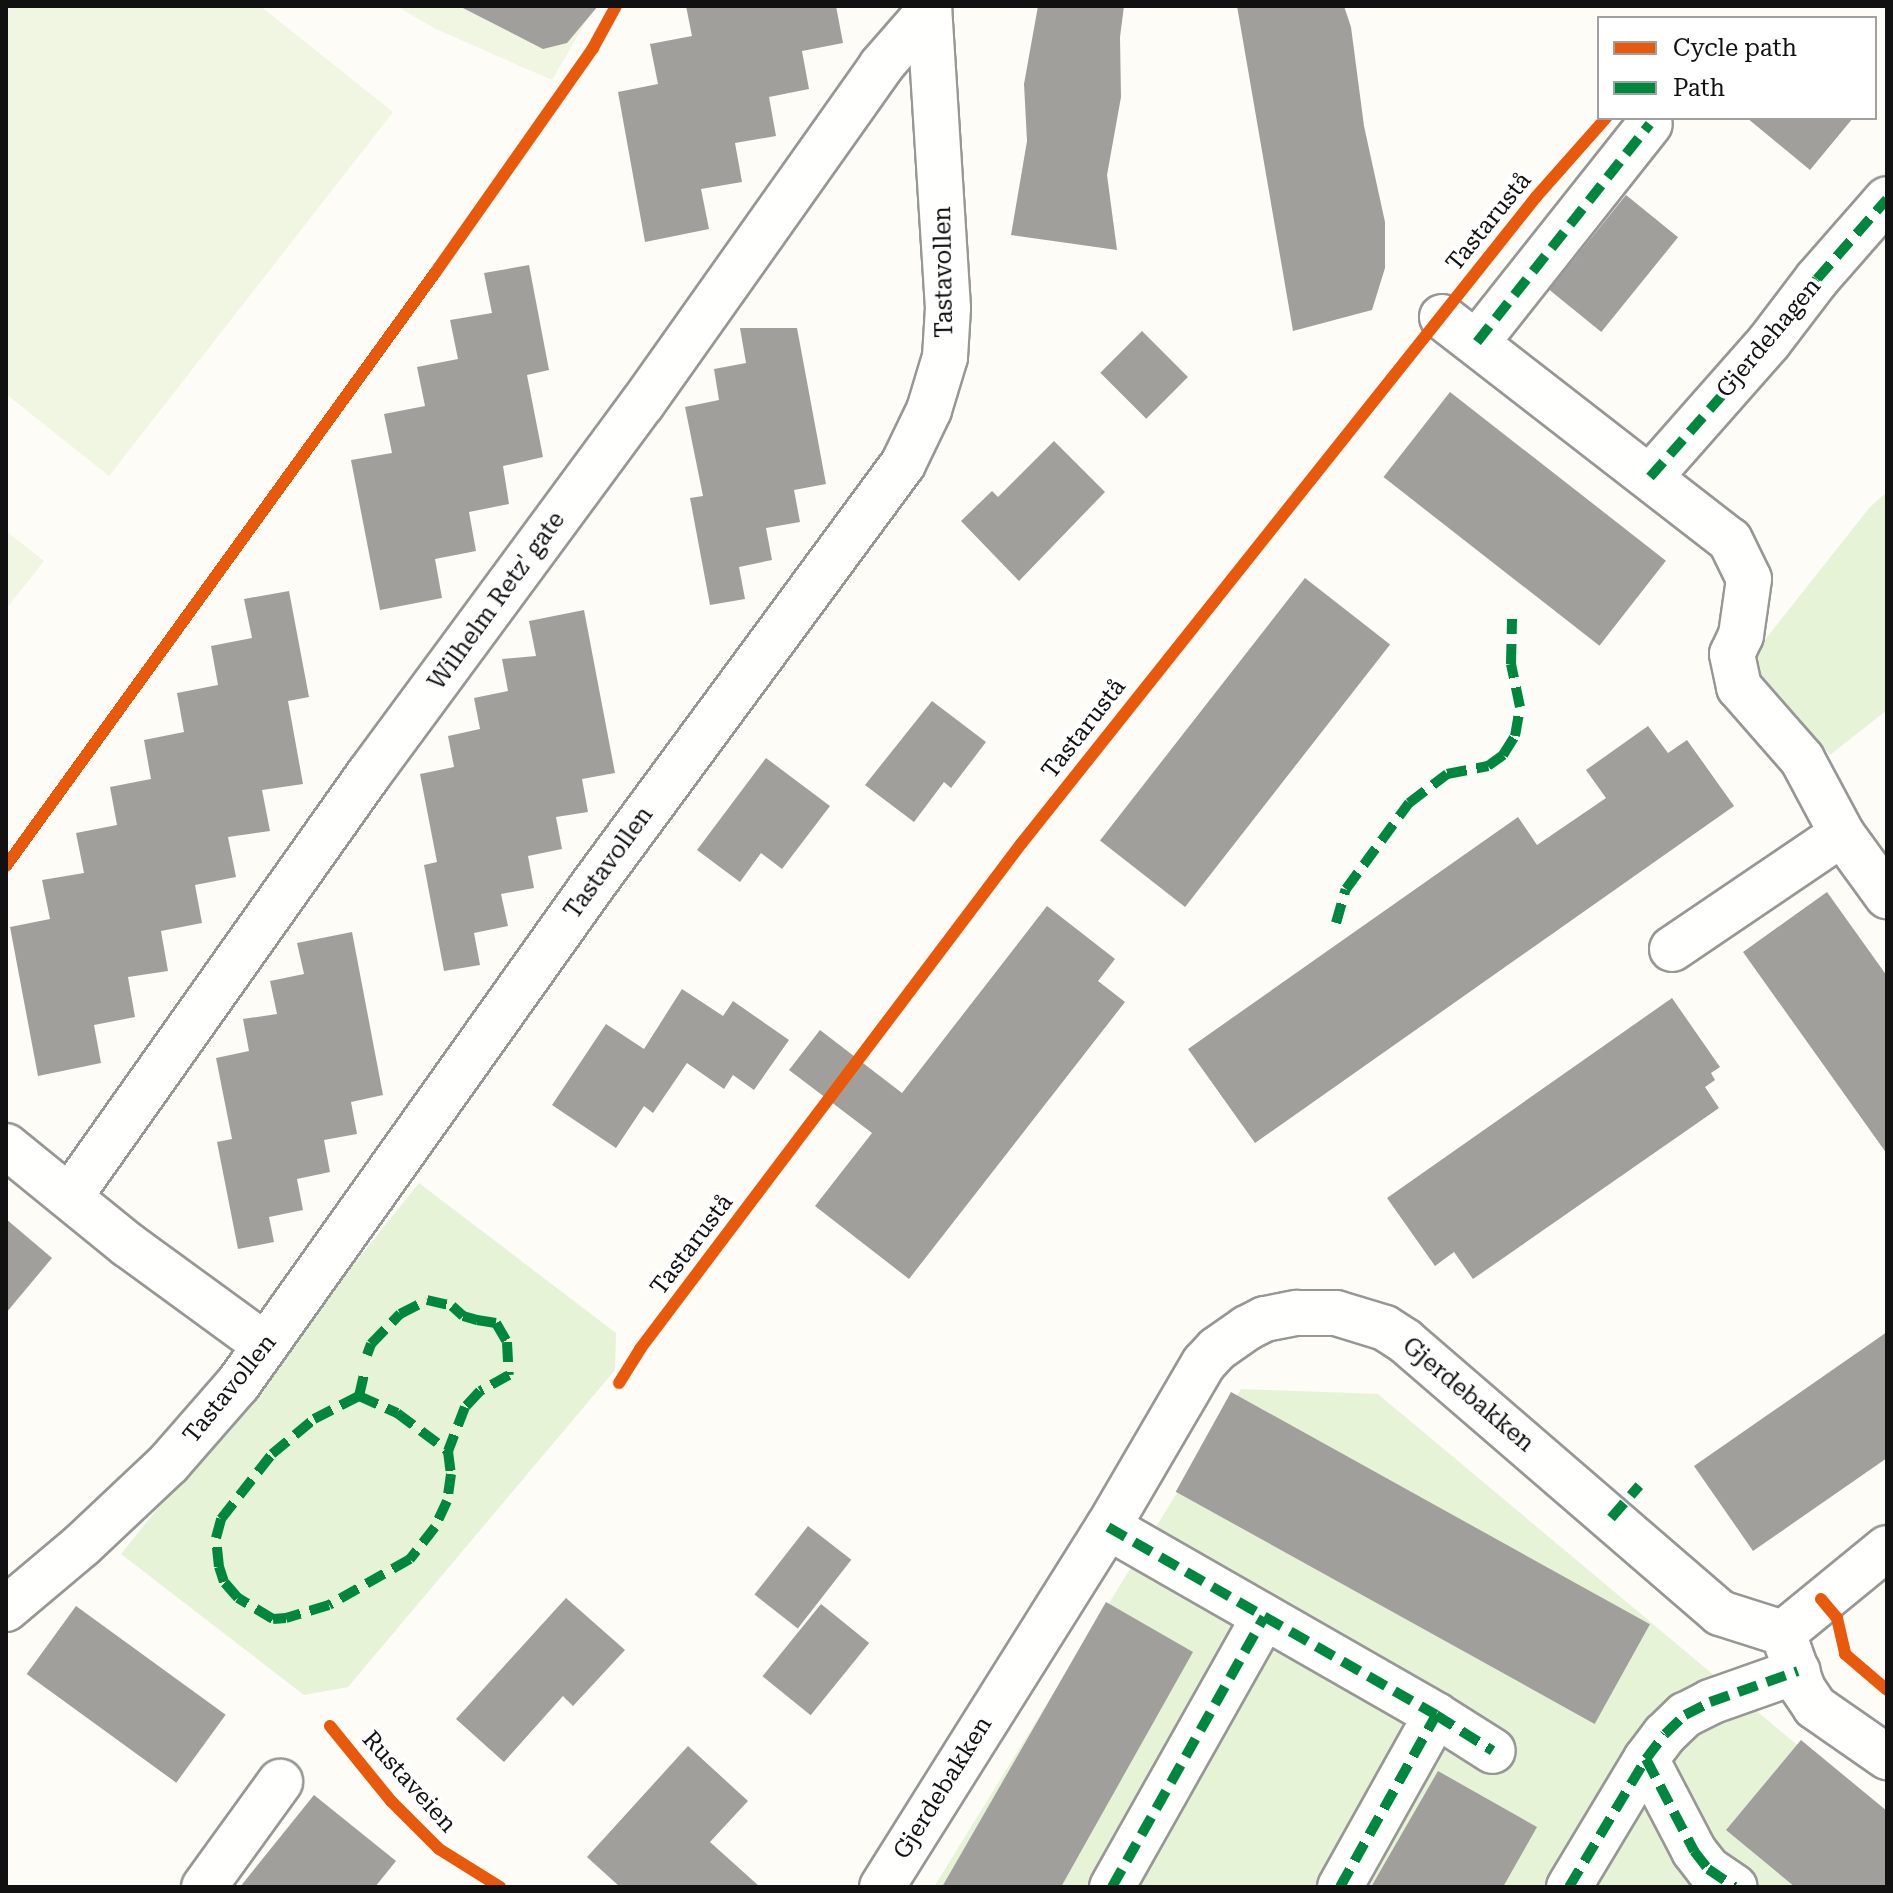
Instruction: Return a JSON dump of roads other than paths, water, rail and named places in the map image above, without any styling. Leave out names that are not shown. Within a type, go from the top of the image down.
[{"type":"street","name":"Wilhelm Retz' gate","points":[[71,1195],[369,774],[642,404],[881,66],[929,9]]},
{"type":"street","name":"Tastavollen","points":[[6,1609],[82,1545],[169,1463],[238,1384],[403,1157],[631,832],[903,464],[933,397],[945,357],[948,308],[929,9]]},
{"type":"street","points":[[1477,342],[1650,124]]},
{"type":"street","name":"Gjerdehagen","points":[[1650,477],[1769,342],[1817,279],[1887,199]]},
{"type":"street","points":[[1442,317],[1730,540],[1749,579],[1741,635],[1732,654],[1739,687],[1802,759],[1842,834],[1887,896]]},
{"type":"street","points":[[1672,949],[1842,834]]},
{"type":"street","points":[[6,1146],[71,1195],[128,1245],[265,1345]]},
{"type":"street","name":"Gjerdebakken","points":[[882,1887],[1108,1527],[1204,1363],[1233,1335],[1265,1319],[1297,1313],[1336,1313],[1385,1328],[1405,1341],[1720,1613],[1790,1652]]},
{"type":"street","points":[[1108,1527],[1436,1715],[1493,1751]]},
{"type":"street","points":[[1569,1887],[1646,1759],[1685,1715],[1790,1652],[1887,1548]]},
{"type":"street","points":[[1112,1887],[1264,1617]]},
{"type":"street","points":[[1790,1652],[1803,1689],[1815,1707],[1887,1757]]},
{"type":"street","points":[[1340,1887],[1436,1715]]},
{"type":"street","points":[[1646,1759],[1694,1851],[1708,1869],[1735,1887]]},
{"type":"street","points":[[204,1887],[280,1782]]}]
